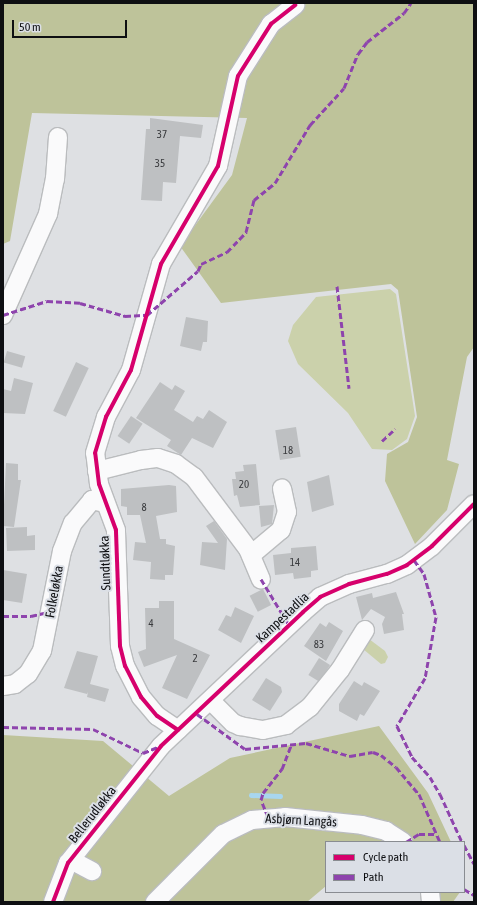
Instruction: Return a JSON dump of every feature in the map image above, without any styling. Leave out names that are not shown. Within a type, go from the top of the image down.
[{"type":"street","name":"Sundtløkka","points":[[178,730],[157,716],[140,697],[125,666],[120,646],[116,530],[105,503],[97,471],[95,453],[106,417],[131,370],[161,264],[218,166],[238,76],[271,24],[295,5]]},
{"type":"street","points":[[3,315],[12,299],[48,214],[55,179],[58,137]]},
{"type":"street","points":[[97,471],[152,459],[176,464],[194,477],[251,555],[261,578]]},
{"type":"street","points":[[251,555],[281,530],[287,512],[282,488]]},
{"type":"street","name":"Folkeløkka","points":[[3,686],[15,684],[28,674],[42,650],[62,551],[73,523],[92,500],[105,503]]},
{"type":"street","name":"Kampestadlia","points":[[161,746],[211,701],[320,597],[349,584],[387,574],[408,565],[432,546],[474,504]]},
{"type":"street","points":[[211,701],[233,723],[240,726],[263,730],[286,725],[310,707],[340,670],[365,630]]},
{"type":"street","name":"Bellerudløkka","points":[[53,902],[71,860],[161,746]]},
{"type":"street","name":"Asbjørn Langås","points":[[155,902],[223,834],[252,820],[285,817],[362,825],[386,831],[401,841]]},
{"type":"street","name":"Bellerudløkka","points":[[71,860],[92,871]]},
{"type":"green space","points":[[3,3],[474,3],[474,347],[467,357],[447,460],[459,464],[447,510],[415,544],[385,481],[387,454],[408,442],[417,417],[398,290],[391,284],[221,303],[180,246],[232,175],[247,118],[32,113],[10,241],[3,244]]},
{"type":"green space","points":[[390,289],[396,294],[415,416],[407,439],[392,450],[372,449],[348,413],[298,364],[288,341],[293,325],[316,297]]},
{"type":"green space","points":[[369,639],[385,651],[388,657],[385,663],[381,664],[363,649]]},
{"type":"green space","points":[[379,726],[428,793],[451,841],[410,841],[397,831],[384,841],[325,841],[325,887],[307,902],[3,902],[3,735],[103,741],[169,796],[230,758]]},
{"type":"green space","points":[[424,893],[459,893],[453,902],[426,902]]},
{"type":"building","points":[[150,118],[203,125],[201,138],[180,136],[176,183],[163,182],[162,201],[141,200],[146,129],[150,129]]},
{"type":"building","points":[[186,317],[208,321],[207,342],[203,342],[201,351],[180,346]]},
{"type":"building","points":[[7,351],[25,356],[22,368],[4,363]]},
{"type":"building","points":[[76,362],[89,368],[66,417],[53,411]]},
{"type":"building","points":[[14,378],[33,383],[25,414],[3,413],[3,389],[11,391]]},
{"type":"building","points":[[160,382],[172,390],[175,385],[185,391],[174,410],[193,422],[197,416],[203,419],[209,410],[227,422],[213,448],[192,438],[181,455],[167,446],[171,440],[136,418]]},
{"type":"building","points":[[131,416],[143,424],[129,444],[118,436]]},
{"type":"building","points":[[296,427],[301,457],[280,460],[275,430]]},
{"type":"building","points":[[6,463],[18,464],[18,480],[21,480],[14,527],[3,526]]},
{"type":"building","points":[[256,464],[260,505],[240,507],[237,495],[234,496],[232,479],[236,479],[235,472],[244,471],[243,465]]},
{"type":"building","points":[[329,475],[334,505],[312,512],[307,482]]},
{"type":"building","points":[[169,485],[176,486],[177,512],[156,516],[160,539],[166,539],[166,544],[175,546],[173,575],[165,575],[165,580],[150,579],[151,562],[133,560],[135,542],[146,543],[140,515],[127,515],[127,507],[121,506],[121,489]]},
{"type":"building","points":[[274,505],[272,524],[261,527],[259,506]]},
{"type":"building","points":[[214,521],[227,539],[225,570],[200,565],[202,542],[218,543],[206,526]]},
{"type":"building","points":[[27,527],[27,536],[35,535],[35,550],[7,551],[6,528]]},
{"type":"building","points":[[316,546],[318,570],[311,571],[311,577],[294,579],[293,573],[275,575],[273,555],[291,553],[291,548]]},
{"type":"building","points":[[3,570],[27,574],[22,603],[3,600]]},
{"type":"building","points":[[263,589],[271,605],[258,612],[250,596]]},
{"type":"building","points":[[396,592],[404,614],[402,614],[404,630],[384,634],[382,624],[385,617],[371,609],[362,620],[356,597],[372,593],[373,598]]},
{"type":"building","points":[[159,601],[174,601],[174,639],[210,655],[187,699],[162,688],[177,655],[144,667],[138,652],[146,649],[145,608],[159,608]]},
{"type":"building","points":[[235,607],[254,616],[241,643],[218,630],[226,615],[231,617]]},
{"type":"building","points":[[329,622],[343,631],[326,661],[304,646],[320,623],[326,627]]},
{"type":"building","points":[[77,651],[98,656],[90,684],[109,689],[105,702],[87,697],[88,692],[87,694],[64,688]]},
{"type":"building","points":[[319,658],[330,665],[319,682],[308,675]]},
{"type":"building","points":[[266,678],[281,687],[282,692],[270,711],[252,700]]},
{"type":"building","points":[[354,681],[362,686],[364,682],[380,691],[364,716],[360,714],[357,721],[339,711],[339,704]]},
{"type":"waterway","points":[[251,795],[280,796]]},
{"type":"marked path","points":[[3,315],[47,301],[80,303],[125,316],[147,315],[198,271],[201,264],[227,252],[246,232],[254,200],[275,183],[310,125],[344,88],[358,54],[367,42],[404,13],[411,3]]},
{"type":"marked path","points":[[337,286],[349,388]]},
{"type":"marked path","points":[[382,441],[395,429]]},
{"type":"marked path","points":[[414,560],[424,574],[436,617],[425,678],[397,726],[412,757],[430,777],[440,794],[462,841]]},
{"type":"marked path","points":[[261,579],[289,625]]},
{"type":"marked path","points":[[3,616],[31,616],[52,611]]},
{"type":"marked path","points":[[197,714],[245,749],[306,743],[350,756],[373,752],[381,755],[396,767],[419,794],[440,841]]},
{"type":"marked path","points":[[3,727],[93,729],[143,753],[158,747]]},
{"type":"marked path","points":[[268,817],[261,800],[263,793],[282,769],[291,745]]},
{"type":"marked path","points":[[408,841],[419,834],[436,834]]},
{"type":"marked path","points":[[465,847],[474,864]]},
{"type":"marked path","points":[[465,890],[474,895]]},
{"type":"cycle path","points":[[178,730],[157,716],[141,697],[125,666],[120,646],[116,530],[99,484],[95,453],[106,417],[131,370],[161,264],[218,166],[238,76],[271,24],[295,5]]},
{"type":"cycle path","points":[[53,902],[68,863],[161,746],[320,597],[349,584],[387,574],[407,565],[432,546],[474,504]]}]
